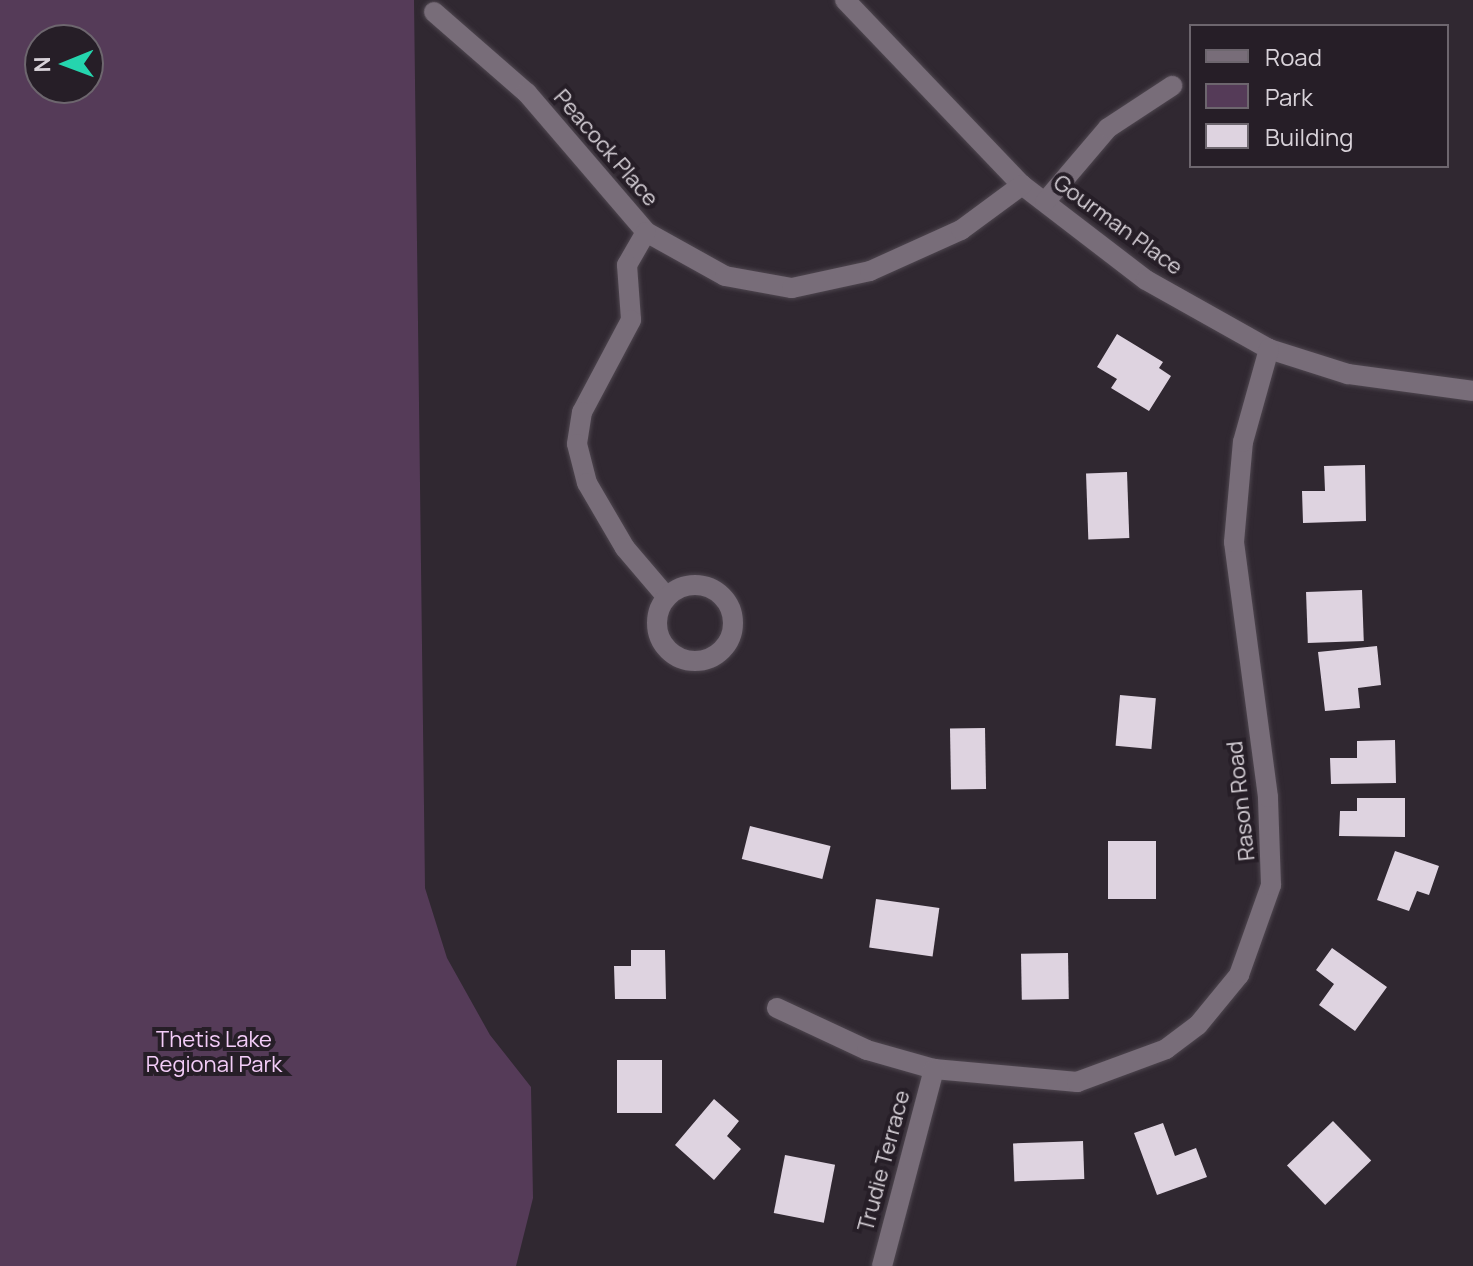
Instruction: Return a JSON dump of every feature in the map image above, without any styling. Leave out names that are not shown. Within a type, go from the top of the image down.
[{"type":"street","name":"Gourman Place","points":[[845,0],[1022,185],[1146,280],[1269,349],[1348,374],[1473,391]]},
{"type":"street","name":"Peacock Place","points":[[434,12],[527,93],[646,232],[725,276],[792,288],[870,271],[961,230],[1022,185]]},
{"type":"street","points":[[1045,202],[1108,128],[1172,86]]},
{"type":"street","points":[[646,232],[627,265],[631,320],[582,412],[577,444],[587,483],[625,548],[666,596]]},
{"type":"street","name":"Rason Road","points":[[777,1008],[867,1050],[934,1069],[1077,1082],[1133,1066],[1198,1025],[1254,948],[1272,844],[1234,542],[1243,442],[1269,349]]},
{"type":"street","name":"Trudie Terrace","points":[[882,1266],[934,1069]]},
{"type":"green space","name":"Thetis Lake Regional Park","points":[[0,0],[414,0],[425,888],[447,958],[490,1035],[531,1087],[533,1198],[516,1266],[0,1266]]},
{"type":"building","points":[[1117,334],[1163,362],[1159,368],[1171,376],[1149,411],[1111,388],[1117,379],[1097,367]]},
{"type":"building","points":[[1365,465],[1366,521],[1303,523],[1302,491],[1325,491],[1324,466]]},
{"type":"building","points":[[1127,472],[1129,538],[1088,539],[1086,473]]},
{"type":"building","points":[[1362,590],[1364,641],[1308,643],[1306,592]]},
{"type":"building","points":[[1377,646],[1381,685],[1358,688],[1360,708],[1325,711],[1318,652]]},
{"type":"building","points":[[1120,695],[1156,698],[1151,749],[1116,746]]},
{"type":"building","points":[[985,728],[986,789],[951,790],[950,729]]},
{"type":"building","points":[[1395,740],[1396,783],[1331,784],[1330,758],[1357,758],[1357,741]]},
{"type":"building","points":[[1357,798],[1405,798],[1405,837],[1339,836],[1340,811],[1357,811]]},
{"type":"building","points":[[750,826],[831,846],[822,879],[742,859]]},
{"type":"building","points":[[1108,841],[1156,841],[1156,899],[1108,899]]},
{"type":"building","points":[[1395,851],[1439,866],[1429,895],[1417,891],[1409,911],[1377,900]]},
{"type":"building","points":[[876,899],[939,908],[933,956],[869,948]]},
{"type":"building","points":[[1332,948],[1387,987],[1355,1031],[1319,1005],[1334,984],[1316,970]]},
{"type":"building","points":[[631,950],[665,950],[666,999],[615,999],[614,966],[631,966]]},
{"type":"building","points":[[1068,953],[1069,999],[1022,1000],[1021,954]]},
{"type":"building","points":[[617,1060],[662,1060],[662,1113],[617,1113]]},
{"type":"building","points":[[714,1099],[739,1121],[727,1136],[741,1149],[714,1180],[675,1145]]},
{"type":"building","points":[[1333,1121],[1371,1161],[1325,1205],[1287,1165]]},
{"type":"building","points":[[1163,1123],[1175,1156],[1196,1148],[1207,1177],[1157,1195],[1134,1133]]},
{"type":"building","points":[[1083,1141],[1084,1179],[1014,1181],[1013,1143]]},
{"type":"building","points":[[785,1155],[835,1165],[824,1223],[774,1213]]}]
